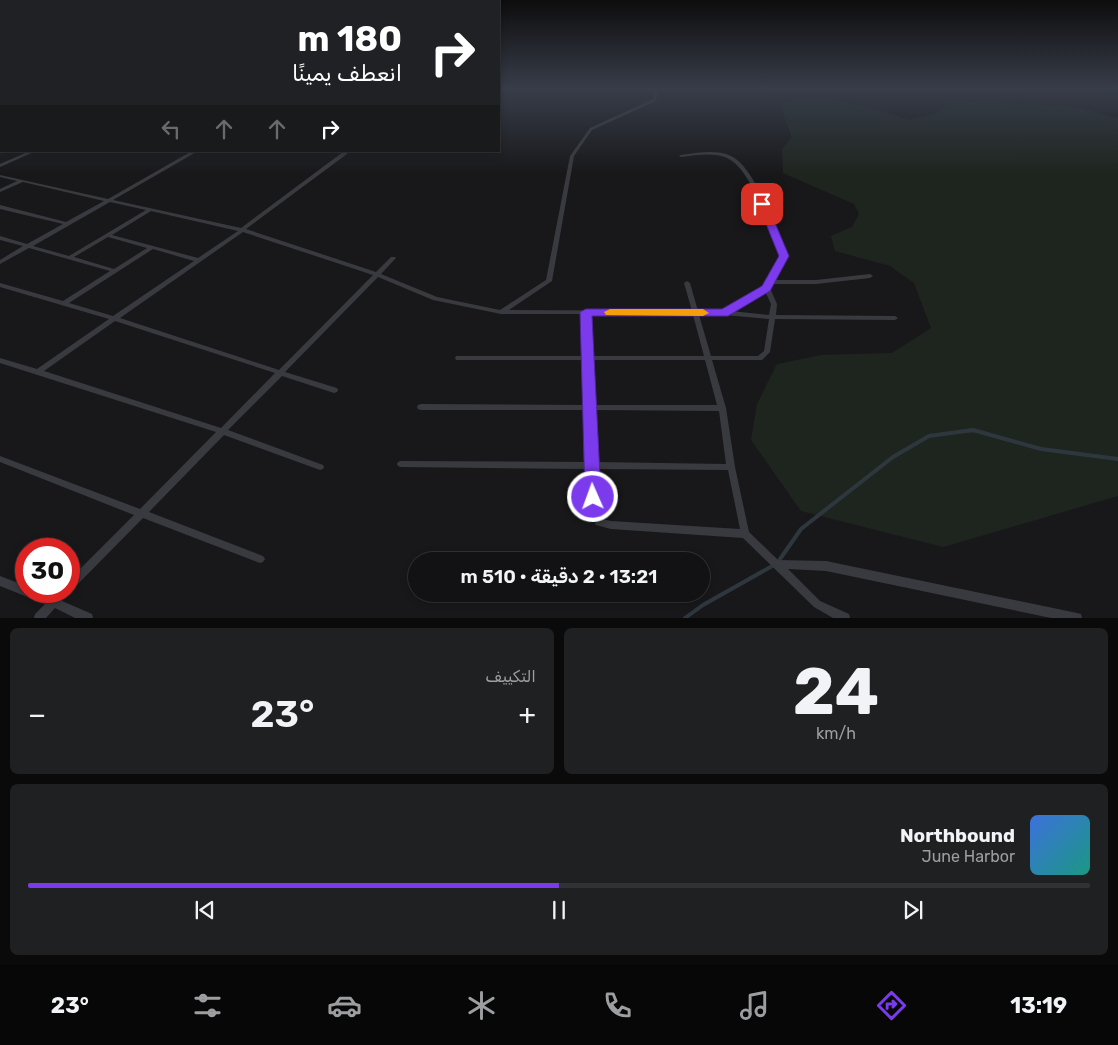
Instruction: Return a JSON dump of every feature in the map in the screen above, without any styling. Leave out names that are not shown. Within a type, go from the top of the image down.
[{"type":"street","points":[[501,312],[549,281],[572,156],[591,129],[618,117]]},
{"type":"street","points":[[0,166],[32,152]]},
{"type":"street","points":[[0,262],[194,152]]},
{"type":"street","points":[[38,372],[242,230],[345,153]]},
{"type":"street","points":[[681,156],[712,153],[732,158],[749,175],[784,256],[768,285],[724,313]]},
{"type":"street","points":[[0,176],[242,230],[377,274],[435,299],[501,312],[724,313],[772,316],[895,318]]},
{"type":"street","points":[[0,191],[22,181]]},
{"type":"street","points":[[0,207],[67,224]]},
{"type":"street","points":[[69,258],[151,209]]},
{"type":"street","points":[[107,235],[199,260]]},
{"type":"street","points":[[0,238],[115,271]]},
{"type":"street","points":[[63,304],[152,247]]},
{"type":"street","points":[[80,576],[393,258]]},
{"type":"street","points":[[768,285],[870,276]]},
{"type":"street","points":[[687,284],[722,408],[731,467],[745,534],[818,604],[845,618]]},
{"type":"street","points":[[0,285],[115,319],[334,390]]},
{"type":"street","points":[[458,358],[760,358],[767,352],[774,304],[768,285]]},
{"type":"street","points":[[586,312],[594,513],[599,522],[611,525],[745,534]]},
{"type":"street","points":[[0,360],[221,431],[320,467]]},
{"type":"street","points":[[421,407],[722,408]]},
{"type":"street","points":[[0,459],[260,559]]},
{"type":"street","points":[[401,464],[731,467]]},
{"type":"street","points":[[776,564],[826,566],[1076,618]]},
{"type":"street","points":[[0,581],[15,587]]},
{"type":"street","points":[[39,618],[53,603]]},
{"type":"street","points":[[56,603],[88,618]]},
{"type":"shaded area","points":[[784,117],[899,117],[909,120],[922,117],[1118,118],[1118,496],[943,547],[801,511],[751,440],[757,404],[777,364],[822,355],[892,353],[931,328],[914,283],[890,266],[835,251],[831,236],[852,227],[859,214],[854,204],[783,173],[782,149],[792,137]]},
{"type":"waterway","points":[[778,562],[801,529],[893,457],[929,436],[973,430],[1041,449],[1118,459]]},
{"type":"waterway","points":[[968,431],[976,431]]},
{"type":"waterway","points":[[685,618],[703,605],[774,565]]},
{"type":"slow traffic","points":[[610,312],[703,313]]},
{"type":"route","points":[[593,497],[586,312],[724,313],[767,288],[784,256],[762,204]]}]
